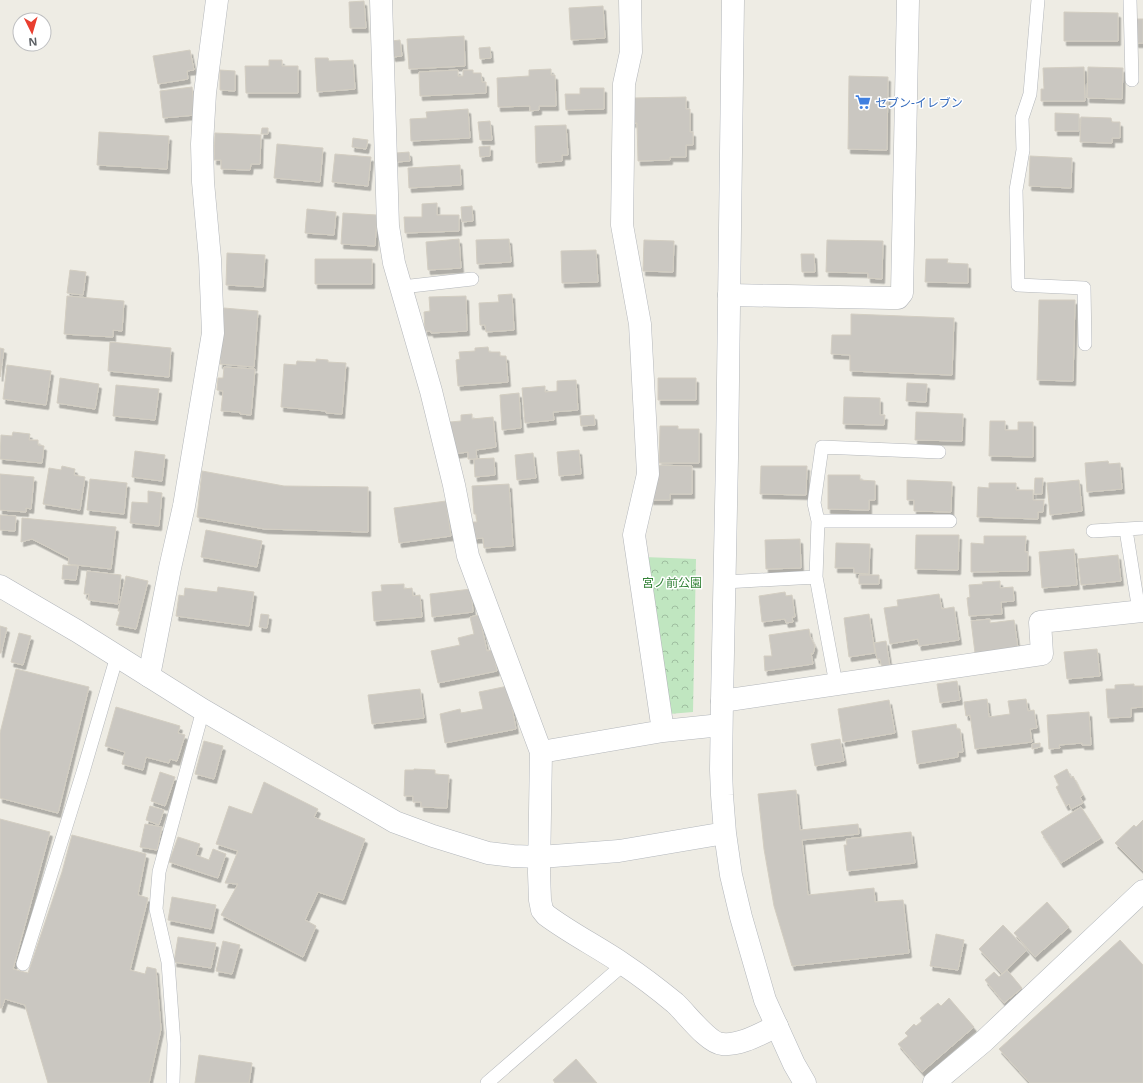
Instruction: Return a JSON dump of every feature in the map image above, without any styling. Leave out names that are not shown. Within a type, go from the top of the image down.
[{"type":"street","points":[[150,676],[170,568],[184,506],[213,333],[210,259],[203,182],[202,144],[205,93],[217,0]]},
{"type":"street","points":[[381,0],[388,226],[394,263],[431,391],[454,485],[468,556],[541,752],[540,900],[542,910],[546,915],[656,986],[679,1006],[711,1040],[721,1045],[749,1039],[777,1026]]},
{"type":"street","points":[[630,0],[630,52],[624,84],[622,225],[640,324],[648,474],[634,535],[663,731]]},
{"type":"street","points":[[733,0],[725,582],[721,725],[721,770],[725,833],[731,875],[741,917],[765,1000],[805,1083]]},
{"type":"street","points":[[728,295],[898,298],[902,293],[908,0]]},
{"type":"street","points":[[0,586],[150,676],[203,710],[395,822],[462,846],[488,853],[540,857],[618,852],[725,833]]},
{"type":"street","points":[[722,701],[1042,654],[1040,622],[1141,611]]},
{"type":"street","points":[[541,752],[663,731],[721,725]]},
{"type":"street","points":[[934,1083],[984,1040],[1143,891]]},
{"type":"lane","points":[[1038,0],[1030,94],[1022,118],[1023,150],[1016,190],[1018,285],[1084,288],[1085,344]]},
{"type":"lane","points":[[1130,0],[1137,56],[1132,80]]},
{"type":"lane","points":[[402,287],[472,278]]},
{"type":"lane","points":[[836,684],[816,577],[818,521],[814,503],[822,447],[939,452]]},
{"type":"lane","points":[[818,521],[950,521]]},
{"type":"lane","points":[[1093,531],[1143,528]]},
{"type":"lane","points":[[1126,530],[1141,611]]},
{"type":"lane","points":[[725,582],[816,577]]},
{"type":"lane","points":[[23,964],[83,772],[117,656]]},
{"type":"lane","points":[[173,1083],[174,1044],[168,962],[156,909],[159,872],[203,710]]},
{"type":"lane","points":[[487,1083],[624,964]]},
{"type":"green space","name":"宮ノ前公園","points":[[644,557],[696,559],[693,712],[669,714]]},
{"type":"building","points":[[364,1],[366,28],[350,28],[349,2]]},
{"type":"building","points":[[603,6],[605,38],[571,40],[569,8]]},
{"type":"building","points":[[1064,12],[1118,13],[1118,41],[1064,41]]},
{"type":"building","points":[[1136,19],[1143,19],[1143,43],[1136,43]]},
{"type":"building","points":[[464,36],[465,66],[409,69],[407,39]]},
{"type":"building","points":[[400,40],[402,56],[393,57],[391,41]]},
{"type":"building","points":[[490,47],[491,58],[480,59],[479,48]]},
{"type":"building","points":[[190,50],[194,70],[187,71],[188,79],[158,84],[153,56]]},
{"type":"building","points":[[315,58],[328,58],[329,61],[353,60],[355,89],[317,92]]},
{"type":"building","points":[[269,60],[282,60],[282,66],[298,66],[298,93],[246,93],[245,66],[269,66]]},
{"type":"building","points":[[1084,67],[1085,101],[1041,101],[1041,89],[1044,89],[1043,68]]},
{"type":"building","points":[[1088,67],[1123,68],[1122,99],[1087,98]]},
{"type":"building","points":[[551,69],[551,75],[555,75],[556,106],[539,106],[539,110],[530,111],[530,106],[498,107],[497,78],[529,76],[529,70]]},
{"type":"building","points":[[220,70],[235,71],[235,91],[220,90]]},
{"type":"building","points":[[458,70],[458,76],[463,76],[463,70],[473,70],[473,73],[481,73],[482,82],[486,82],[486,93],[420,96],[419,72]]},
{"type":"building","points":[[849,76],[888,77],[887,150],[848,149]]},
{"type":"building","points":[[192,87],[195,115],[163,118],[160,91]]},
{"type":"building","points":[[580,88],[604,88],[604,109],[566,110],[565,94],[580,94]]},
{"type":"building","points":[[686,97],[686,109],[690,109],[690,132],[693,132],[693,145],[686,145],[686,157],[670,157],[670,160],[638,161],[637,123],[633,123],[633,98]]},
{"type":"building","points":[[468,109],[470,138],[411,141],[410,119],[427,118],[426,112]]},
{"type":"building","points":[[1055,113],[1079,114],[1079,131],[1055,131]]},
{"type":"building","points":[[1081,117],[1111,118],[1112,122],[1120,122],[1120,138],[1112,138],[1112,143],[1080,142]]},
{"type":"building","points":[[490,121],[492,140],[480,140],[478,122]]},
{"type":"building","points":[[566,125],[568,155],[562,155],[562,161],[536,163],[535,126]]},
{"type":"building","points":[[262,128],[268,128],[268,134],[261,134]]},
{"type":"building","points":[[99,132],[169,136],[167,169],[97,165]]},
{"type":"building","points":[[215,133],[261,135],[260,164],[251,164],[250,170],[221,169],[221,160],[214,160]]},
{"type":"building","points":[[353,138],[368,140],[366,149],[352,147]]},
{"type":"building","points":[[277,144],[323,148],[320,182],[274,178]]},
{"type":"building","points":[[490,146],[490,156],[480,157],[479,147]]},
{"type":"building","points":[[409,152],[410,161],[396,162],[396,153]]},
{"type":"building","points":[[335,154],[371,157],[368,186],[332,182]]},
{"type":"building","points":[[1030,156],[1072,158],[1071,188],[1029,186]]},
{"type":"building","points":[[460,165],[461,185],[409,188],[408,168]]},
{"type":"building","points":[[437,203],[437,215],[459,215],[459,231],[405,233],[404,217],[422,217],[422,204]]},
{"type":"building","points":[[472,206],[473,221],[462,222],[461,207]]},
{"type":"building","points":[[307,209],[336,212],[334,235],[305,233]]},
{"type":"building","points":[[343,213],[377,215],[375,246],[341,244]]},
{"type":"building","points":[[459,239],[461,268],[428,270],[426,242]]},
{"type":"building","points":[[509,239],[511,262],[477,264],[476,240]]},
{"type":"building","points":[[644,240],[674,241],[673,272],[643,271]]},
{"type":"building","points":[[827,240],[883,241],[882,279],[868,278],[868,273],[826,272]]},
{"type":"building","points":[[596,250],[598,282],[562,283],[561,251]]},
{"type":"building","points":[[227,253],[265,255],[263,287],[226,285]]},
{"type":"building","points":[[801,254],[814,254],[815,272],[802,272]]},
{"type":"building","points":[[315,259],[372,259],[372,284],[315,284]]},
{"type":"building","points":[[926,259],[948,259],[947,263],[968,264],[968,283],[925,282]]},
{"type":"building","points":[[70,270],[86,272],[83,295],[67,293]]},
{"type":"building","points":[[512,294],[514,330],[486,332],[485,325],[480,325],[479,303],[499,302],[498,295]]},
{"type":"building","points":[[67,296],[124,301],[122,331],[113,330],[113,337],[64,334]]},
{"type":"building","points":[[466,296],[467,331],[431,333],[431,331],[425,331],[424,312],[430,311],[429,297]]},
{"type":"building","points":[[1039,300],[1075,300],[1073,381],[1037,380]]},
{"type":"building","points":[[224,308],[258,311],[254,367],[220,364]]},
{"type":"building","points":[[851,314],[954,318],[952,375],[850,371],[850,355],[831,354],[832,335],[851,335]]},
{"type":"building","points":[[110,342],[171,348],[169,377],[108,371]]},
{"type":"building","points":[[488,347],[489,352],[500,352],[500,356],[506,356],[508,382],[458,386],[456,360],[460,359],[459,352],[475,351],[475,348]]},
{"type":"building","points":[[0,348],[4,349],[0,377]]},
{"type":"building","points":[[316,359],[328,360],[328,362],[346,363],[342,414],[281,407],[284,364],[296,365],[297,361],[316,362]]},
{"type":"building","points":[[7,365],[51,371],[46,405],[3,399]]},
{"type":"building","points":[[224,367],[255,369],[251,415],[240,414],[240,412],[221,411],[223,391],[217,390],[218,378],[223,378]]},
{"type":"building","points":[[60,378],[99,384],[95,409],[57,403]]},
{"type":"building","points":[[658,378],[696,378],[696,400],[658,400]]},
{"type":"building","points":[[576,380],[578,410],[553,412],[554,420],[525,423],[522,388],[545,386],[545,392],[557,391],[557,381]]},
{"type":"building","points":[[907,383],[927,384],[926,402],[906,401]]},
{"type":"building","points":[[116,385],[159,389],[155,420],[113,416]]},
{"type":"building","points":[[519,393],[521,428],[502,430],[500,395]]},
{"type":"building","points":[[844,397],[880,398],[880,415],[885,415],[884,425],[843,424]]},
{"type":"building","points":[[916,412],[963,414],[962,441],[915,440]]},
{"type":"building","points":[[472,414],[472,419],[493,417],[496,447],[476,450],[477,459],[468,459],[468,452],[453,454],[450,422],[461,421],[461,415]]},
{"type":"building","points":[[594,415],[595,425],[581,426],[580,416]]},
{"type":"building","points":[[990,421],[1005,421],[1005,430],[1018,430],[1018,422],[1033,422],[1033,457],[989,456]]},
{"type":"building","points":[[660,426],[678,426],[678,429],[699,429],[699,463],[659,463]]},
{"type":"building","points":[[13,432],[30,434],[29,440],[38,440],[38,445],[44,446],[42,463],[0,459],[1,435],[12,436]]},
{"type":"building","points":[[579,450],[581,474],[559,476],[557,452]]},
{"type":"building","points":[[135,451],[165,455],[162,481],[132,477]]},
{"type":"building","points":[[533,453],[536,478],[517,480],[515,455]]},
{"type":"building","points":[[494,458],[495,475],[475,477],[474,459]]},
{"type":"building","points":[[1108,461],[1109,464],[1120,463],[1122,489],[1087,492],[1085,463]]},
{"type":"building","points":[[655,465],[692,466],[692,494],[670,494],[670,500],[651,500]]},
{"type":"building","points":[[62,466],[75,469],[74,475],[85,477],[80,510],[43,504],[49,468],[61,470]]},
{"type":"building","points":[[761,466],[807,466],[806,495],[760,494]]},
{"type":"building","points":[[202,471],[284,486],[368,487],[368,532],[265,529],[197,517]]},
{"type":"building","points":[[0,474],[34,477],[31,509],[26,508],[26,512],[0,510]]},
{"type":"building","points":[[828,475],[860,475],[860,480],[875,481],[875,500],[869,500],[869,510],[828,509]]},
{"type":"building","points":[[1035,478],[1043,478],[1042,494],[1034,494]]},
{"type":"building","points":[[90,479],[127,483],[124,514],[87,510]]},
{"type":"building","points":[[907,480],[952,482],[951,512],[914,511],[914,500],[907,500]]},
{"type":"building","points":[[1079,480],[1082,511],[1050,515],[1047,483]]},
{"type":"building","points":[[989,483],[1016,483],[1016,490],[1033,490],[1033,500],[1044,500],[1043,512],[1038,512],[1038,519],[977,517],[978,487],[989,488]]},
{"type":"building","points":[[509,484],[513,546],[484,548],[483,538],[473,539],[472,522],[477,522],[476,514],[474,514],[472,486]]},
{"type":"building","points":[[148,491],[162,493],[159,526],[130,523],[132,502],[148,503]]},
{"type":"building","points":[[446,501],[451,536],[399,543],[394,508]]},
{"type":"building","points":[[0,515],[16,516],[15,531],[0,530]]},
{"type":"building","points":[[22,518],[116,527],[111,569],[68,564],[69,558],[32,539],[21,542]]},
{"type":"building","points":[[206,530],[262,541],[257,567],[201,557]]},
{"type":"building","points":[[916,535],[959,535],[958,570],[915,569]]},
{"type":"building","points":[[984,536],[1026,536],[1025,552],[1028,552],[1028,571],[971,572],[971,543],[984,544]]},
{"type":"building","points":[[800,539],[801,568],[766,569],[765,540]]},
{"type":"building","points":[[836,543],[870,544],[869,574],[854,573],[854,568],[835,568]]},
{"type":"building","points":[[1074,549],[1077,585],[1042,588],[1039,552]]},
{"type":"building","points":[[1118,555],[1121,581],[1081,585],[1078,559]]},
{"type":"building","points":[[63,565],[78,566],[76,580],[62,579]]},
{"type":"building","points":[[87,571],[121,575],[118,604],[88,600],[89,594],[84,594]]},
{"type":"building","points":[[859,575],[879,575],[879,584],[859,584]]},
{"type":"building","points":[[126,576],[148,581],[136,629],[116,625]]},
{"type":"building","points":[[1000,581],[1000,588],[1013,587],[1014,601],[1001,602],[1002,614],[969,616],[967,598],[970,597],[969,585],[983,584],[982,582]]},
{"type":"building","points":[[404,584],[404,589],[412,588],[413,596],[420,595],[422,617],[374,621],[372,592],[382,591],[381,585]]},
{"type":"building","points":[[218,587],[254,592],[249,626],[176,616],[179,595],[184,596],[185,588],[217,592]]},
{"type":"building","points":[[471,589],[473,612],[432,617],[430,594]]},
{"type":"building","points":[[785,592],[786,596],[792,595],[795,617],[792,617],[793,622],[786,623],[785,619],[762,622],[759,596]]},
{"type":"building","points":[[939,594],[942,609],[954,607],[959,640],[919,646],[918,639],[890,644],[884,608],[898,606],[897,600]]},
{"type":"building","points":[[261,614],[269,615],[267,628],[259,627]]},
{"type":"building","points":[[869,614],[875,653],[849,657],[844,618]]},
{"type":"building","points":[[479,615],[487,651],[493,650],[497,671],[438,683],[431,651],[460,645],[458,638],[474,634],[470,617]]},
{"type":"building","points":[[990,619],[990,623],[1014,620],[1018,648],[975,653],[971,621]]},
{"type":"building","points":[[0,626],[7,628],[1,653],[0,653]]},
{"type":"building","points":[[809,629],[810,636],[815,646],[813,654],[811,653],[813,664],[765,671],[764,656],[772,656],[769,635]]},
{"type":"building","points":[[19,633],[31,636],[23,665],[11,662]]},
{"type":"building","points":[[886,641],[891,673],[883,674],[880,659],[877,659],[874,643]]},
{"type":"building","points":[[1097,649],[1100,676],[1067,679],[1064,652]]},
{"type":"building","points":[[16,669],[89,687],[58,813],[0,798],[0,733]]},
{"type":"building","points":[[957,681],[960,700],[940,703],[937,684]]},
{"type":"building","points":[[1134,684],[1134,686],[1143,686],[1143,707],[1131,708],[1131,717],[1108,718],[1106,689],[1115,689],[1115,685]]},
{"type":"building","points":[[508,686],[516,729],[445,743],[440,714],[460,709],[461,713],[483,709],[479,692]]},
{"type":"building","points":[[420,689],[424,718],[372,724],[368,695]]},
{"type":"building","points":[[987,699],[989,717],[1010,714],[1008,701],[1026,699],[1028,711],[1034,710],[1037,728],[1030,729],[1032,742],[975,749],[970,715],[966,716],[964,702]]},
{"type":"building","points":[[889,700],[895,733],[843,742],[838,709]]},
{"type":"building","points":[[116,707],[180,726],[178,733],[185,735],[177,761],[170,759],[169,763],[146,757],[143,770],[122,764],[125,752],[105,746]]},
{"type":"building","points":[[1089,712],[1091,745],[1082,745],[1082,743],[1059,745],[1060,748],[1049,749],[1047,715]]},
{"type":"building","points":[[956,724],[957,729],[960,729],[963,752],[958,752],[958,757],[917,764],[912,731]]},
{"type":"building","points":[[840,739],[844,761],[815,766],[811,744]]},
{"type":"building","points":[[204,741],[223,746],[214,779],[195,774]]},
{"type":"building","points":[[1040,743],[1040,747],[1032,749],[1032,744]]},
{"type":"building","points":[[1067,769],[1071,778],[1073,776],[1083,795],[1080,797],[1083,803],[1071,809],[1069,804],[1066,806],[1056,787],[1059,785],[1054,776]]},
{"type":"building","points":[[405,770],[435,770],[435,774],[449,775],[447,808],[421,807],[421,802],[413,802],[413,796],[404,796]]},
{"type":"building","points":[[160,772],[175,777],[165,806],[151,801]]},
{"type":"building","points":[[264,782],[318,809],[314,817],[365,839],[343,900],[318,892],[305,920],[316,926],[303,957],[221,915],[238,884],[225,883],[238,851],[216,844],[229,806],[252,814]]},
{"type":"building","points":[[796,790],[800,830],[858,824],[859,834],[802,840],[808,895],[874,888],[875,902],[903,900],[909,953],[792,966],[774,906],[764,849],[758,794]]},
{"type":"building","points":[[150,806],[164,810],[159,825],[146,820]]},
{"type":"building","points":[[1081,807],[1101,838],[1061,863],[1041,832]]},
{"type":"building","points":[[0,819],[50,832],[13,969],[28,973],[62,872],[72,835],[146,854],[138,895],[148,898],[130,970],[145,974],[147,967],[156,969],[161,1029],[149,1083],[48,1083],[25,1005],[5,999],[2,1008],[0,1008]]},
{"type":"building","points":[[1143,820],[1143,871],[1115,843],[1134,825],[1136,827]]},
{"type":"building","points":[[145,824],[162,827],[157,850],[140,847]]},
{"type":"building","points":[[911,832],[915,863],[847,871],[844,845],[847,845],[846,839]]},
{"type":"building","points":[[178,837],[200,844],[196,855],[209,860],[213,849],[226,854],[218,878],[169,862]]},
{"type":"building","points":[[172,897],[216,905],[211,929],[168,920]]},
{"type":"building","points":[[1047,902],[1069,927],[1035,957],[1014,933]]},
{"type":"building","points":[[1003,925],[1027,950],[1002,974],[979,949]]},
{"type":"building","points":[[936,934],[964,940],[958,970],[930,966]]},
{"type":"building","points":[[178,937],[216,943],[211,968],[174,962]]},
{"type":"building","points":[[1120,940],[1143,965],[1143,1083],[1030,1083],[999,1049]]},
{"type":"building","points":[[223,941],[240,945],[232,974],[216,971]]},
{"type":"building","points":[[1007,970],[1022,988],[1004,1003],[985,980],[994,972],[999,977]]},
{"type":"building","points":[[949,998],[974,1027],[922,1072],[898,1044],[908,1036],[905,1033],[914,1024],[916,1026],[922,1021],[920,1018],[938,1003],[941,1006]]},
{"type":"building","points":[[199,1055],[252,1063],[249,1083],[195,1083]]},
{"type":"building","points":[[576,1059],[597,1083],[555,1083],[553,1080]]},
{"type":"place","name":"セブン-イレブン","points":[[863,102]]}]
